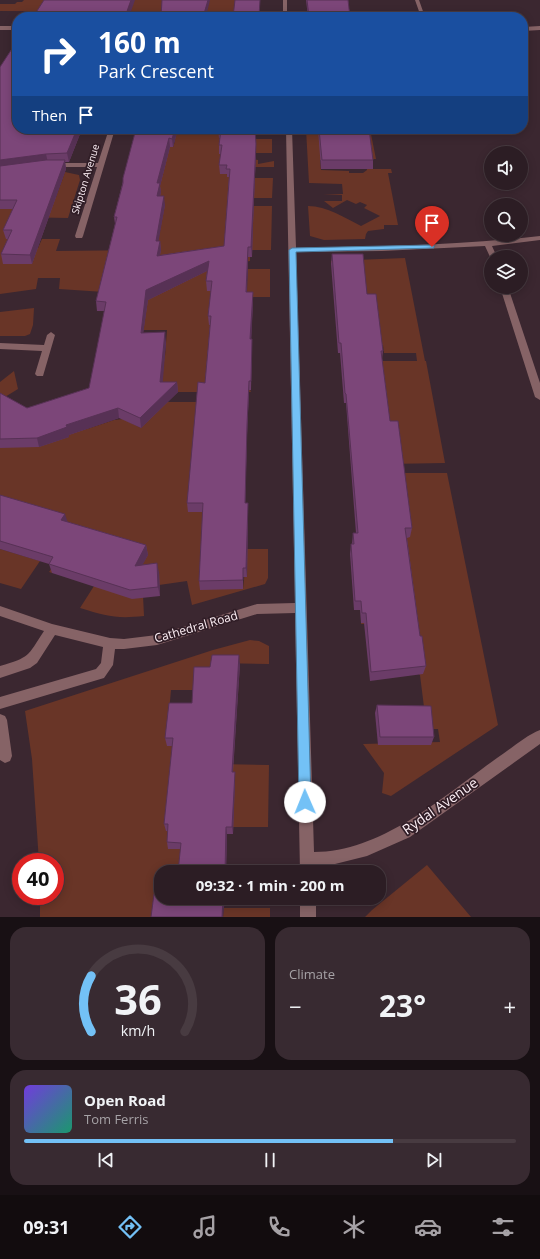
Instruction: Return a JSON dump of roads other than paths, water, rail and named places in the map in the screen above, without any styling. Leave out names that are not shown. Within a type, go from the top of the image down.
[{"type":"street","points":[[285,0],[285,12]]},
{"type":"street","points":[[416,0],[421,12]]},
{"type":"street","points":[[528,29],[540,28]]},
{"type":"street","name":"Skipton Avenue","points":[[79,236],[110,134]]},
{"type":"street","points":[[289,134],[306,865]]},
{"type":"street","points":[[42,166],[100,165]]},
{"type":"street","points":[[292,250],[382,249],[488,244],[540,238]]},
{"type":"street","points":[[488,244],[490,250]]},
{"type":"street","points":[[506,294],[540,397]]},
{"type":"street","points":[[40,374],[51,335]]},
{"type":"street","points":[[0,346],[47,348]]},
{"type":"street","name":"Cathedral Road","points":[[0,611],[52,629],[110,643],[124,644],[157,640],[257,609],[300,608]]},
{"type":"street","points":[[0,672],[26,664],[33,659],[52,629]]},
{"type":"street","points":[[0,703],[100,674],[107,665],[110,643]]},
{"type":"street","points":[[0,720],[5,756]]},
{"type":"street","name":"Rydal Avenue","points":[[309,865],[367,849],[405,832],[540,736]]},
{"type":"street","points":[[308,905],[308,917]]}]
